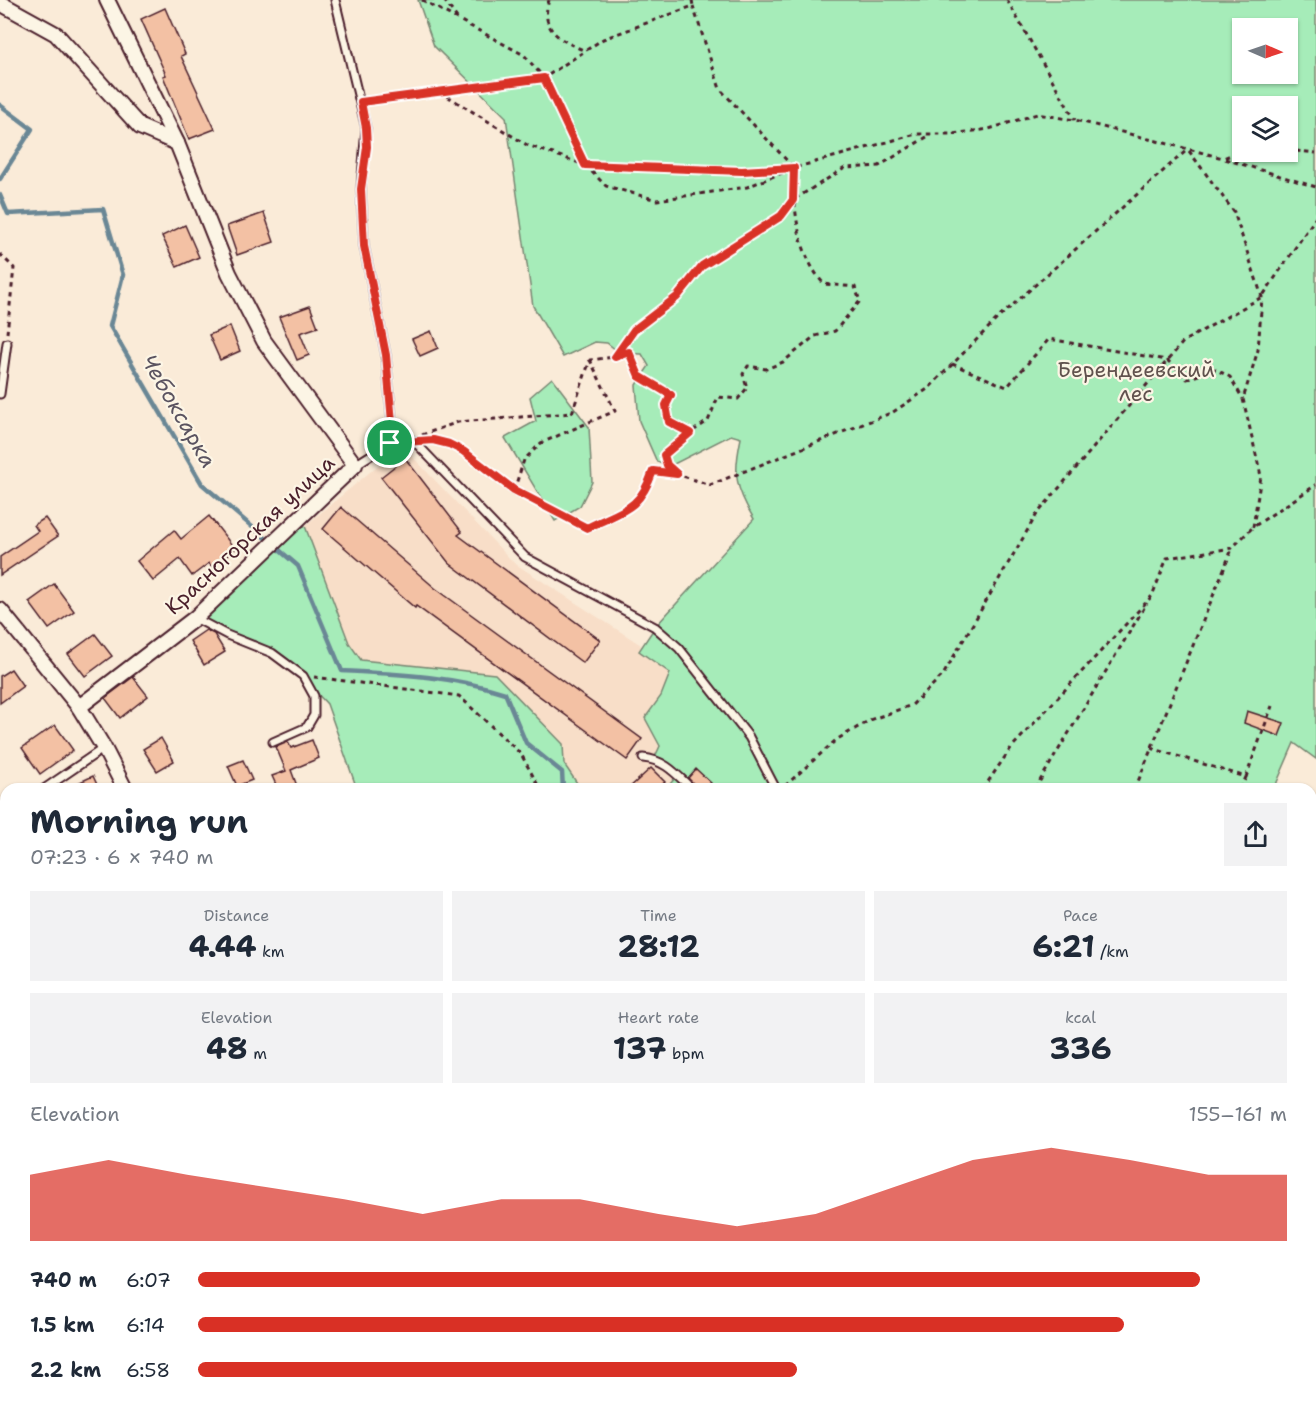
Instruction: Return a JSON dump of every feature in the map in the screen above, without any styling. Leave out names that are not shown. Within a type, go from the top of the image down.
[{"type":"street","name":"Красногорская улица","points":[[78,707],[195,618],[355,465],[264,341],[229,273],[177,143],[107,0]]},
{"type":"street","points":[[0,3],[56,34],[140,127],[177,143]]},
{"type":"street","points":[[0,610],[78,707],[104,748],[122,783]]},
{"type":"lane","points":[[335,0],[361,102],[366,137],[361,189],[364,246],[386,355],[392,422],[390,443]]},
{"type":"lane","points":[[0,394],[7,343]]},
{"type":"lane","points":[[355,465],[390,443],[414,441],[525,557],[655,627],[679,648],[749,737],[773,783]]},
{"type":"lane","points":[[195,618],[227,635],[272,653],[303,676],[314,696],[314,715],[307,726],[273,742]]},
{"type":"lane","points":[[54,783],[104,748]]},
{"type":"lane","points":[[643,758],[654,759],[665,764],[686,783]]},
{"type":"path","points":[[422,0],[524,56],[544,78],[585,165],[606,186],[657,200],[747,187],[794,168],[916,134],[989,129],[1037,114],[1075,120],[1223,158],[1316,187]]},
{"type":"path","points":[[444,0],[457,19]]},
{"type":"path","points":[[549,0],[545,13],[550,27],[564,42],[586,51]]},
{"type":"path","points":[[677,474],[667,465],[664,455],[708,421],[718,397],[738,399],[747,388],[743,374],[747,366],[766,369],[783,362],[815,336],[835,331],[860,301],[855,287],[824,284],[814,273],[800,234],[793,200],[794,168],[720,89],[692,0]]},
{"type":"path","points":[[1007,0],[1075,120]]},
{"type":"path","points":[[361,102],[544,78],[603,39],[693,6]]},
{"type":"path","points":[[442,93],[527,145],[585,165],[742,171],[794,168]]},
{"type":"path","points":[[615,357],[634,330],[677,297],[702,266],[781,216],[793,200],[844,168],[879,166],[932,134]]},
{"type":"path","points":[[1188,150],[1234,212],[1262,297],[1258,350],[1243,399]]},
{"type":"path","points":[[414,441],[433,440],[463,451],[514,490],[587,528],[634,506],[646,489],[653,471],[677,474],[710,485],[883,417],[929,388],[996,320],[1188,150]]},
{"type":"path","points":[[1298,151],[1316,153]]},
{"type":"path","points":[[1223,158],[1232,155]]},
{"type":"path","points":[[789,783],[836,740],[870,720],[912,705],[943,675],[1036,514],[1184,341],[1262,297],[1316,217]]},
{"type":"path","points":[[0,254],[14,268],[7,343]]},
{"type":"path","points":[[952,364],[1007,387],[1049,339],[1167,360],[1187,379],[1215,369],[1230,377],[1243,399],[1261,476],[1253,527]]},
{"type":"path","points":[[590,360],[615,357],[629,352],[639,376],[671,395],[666,405],[669,422],[690,433]]},
{"type":"path","points":[[414,441],[419,436],[458,422],[572,413],[590,360]]},
{"type":"path","points":[[514,490],[524,460],[541,443],[615,411],[590,360]]},
{"type":"path","points":[[1137,783],[1232,548],[1253,527],[1316,485]]},
{"type":"path","points":[[1039,783],[1152,596],[1167,558],[1232,548]]},
{"type":"path","points":[[987,783],[1011,748],[1152,596]]},
{"type":"path","points":[[303,676],[459,696],[520,754],[537,783]]},
{"type":"path","points":[[1244,783],[1272,706]]},
{"type":"path","points":[[1151,748],[1246,777]]},
{"type":"shaded area","points":[[408,452],[514,563],[641,645],[639,651],[670,673],[661,696],[645,718],[675,778],[671,783],[577,783],[564,764],[563,744],[495,674],[361,660],[349,643],[305,526],[393,453]]},
{"type":"green space","name":"Берендеевский лес","points":[[418,0],[1316,0],[1316,759],[1294,743],[1277,783],[671,783],[675,778],[654,759],[660,746],[645,718],[661,696],[670,673],[639,651],[655,627],[754,519],[737,480],[741,438],[731,435],[672,465],[657,462],[639,421],[636,385],[649,366],[642,354],[620,353],[607,343],[595,342],[563,357],[533,306],[506,117],[434,46]]},
{"type":"green space","points":[[552,378],[589,427],[592,482],[580,506],[555,521],[505,438],[536,421],[530,397]]},
{"type":"green space","points":[[305,526],[349,643],[361,660],[495,674],[563,744],[564,764],[577,783],[355,783],[327,704],[277,651],[195,618],[289,529]]},
{"type":"building","points":[[165,8],[185,54],[181,56],[215,129],[189,139],[163,76],[166,75],[141,19]]},
{"type":"building","points":[[264,213],[274,242],[237,255],[227,226]]},
{"type":"building","points":[[185,225],[199,257],[177,267],[162,236]]},
{"type":"building","points":[[310,306],[318,327],[300,333],[309,355],[297,360],[279,317]]},
{"type":"building","points":[[230,326],[240,351],[220,360],[209,335]]},
{"type":"building","points":[[431,331],[438,348],[420,356],[412,339]]},
{"type":"building","points":[[405,458],[462,532],[458,535],[600,640],[583,663],[449,563],[381,477]]},
{"type":"building","points":[[341,507],[435,588],[642,739],[627,760],[416,606],[415,608],[323,529]]},
{"type":"building","points":[[209,516],[235,549],[212,567],[209,563],[192,576],[180,559],[153,581],[137,561],[174,530],[181,539]]},
{"type":"building","points":[[45,518],[58,536],[0,575],[0,557],[38,531],[34,525]]},
{"type":"building","points":[[54,584],[74,611],[49,629],[29,602]]},
{"type":"building","points":[[206,630],[214,634],[225,652],[204,665],[190,641]]},
{"type":"building","points":[[95,634],[112,656],[85,676],[68,654]]},
{"type":"building","points":[[11,669],[23,686],[0,703],[0,676]]},
{"type":"building","points":[[133,677],[148,696],[120,718],[105,698]]},
{"type":"building","points":[[1247,711],[1284,723],[1279,736],[1244,723]]},
{"type":"building","points":[[55,725],[73,750],[40,774],[22,748]]},
{"type":"building","points":[[161,738],[174,761],[157,771],[143,749]]},
{"type":"building","points":[[312,740],[319,758],[291,770],[296,783],[275,783],[272,776],[286,771],[276,747],[288,742],[291,748]]},
{"type":"building","points":[[243,760],[252,780],[236,783],[228,766]]},
{"type":"building","points":[[651,768],[665,782],[664,783],[635,783]]},
{"type":"building","points":[[696,769],[711,783],[693,783],[688,778]]},
{"type":"building","points":[[93,776],[96,783],[78,783]]},
{"type":"waterway","name":"Чебоксарка","points":[[0,105],[32,129],[0,179]]},
{"type":"waterway","name":"Чебоксарка","points":[[0,195],[8,214],[103,209],[123,275],[110,326],[202,484],[298,566],[342,671],[445,679],[505,693],[526,743],[562,772],[563,783]]},
{"type":"route","points":[[544,78],[585,165],[742,171],[794,168],[793,200],[781,216],[702,266],[677,297],[634,330],[615,357],[629,352],[639,376],[671,395],[666,405],[669,422],[690,433],[664,455],[667,465],[677,474],[653,471],[646,489],[634,506],[587,528],[514,490],[463,451],[449,444],[433,440],[390,443],[392,422],[386,355],[364,246],[361,189],[367,147],[361,102],[544,78]]}]
